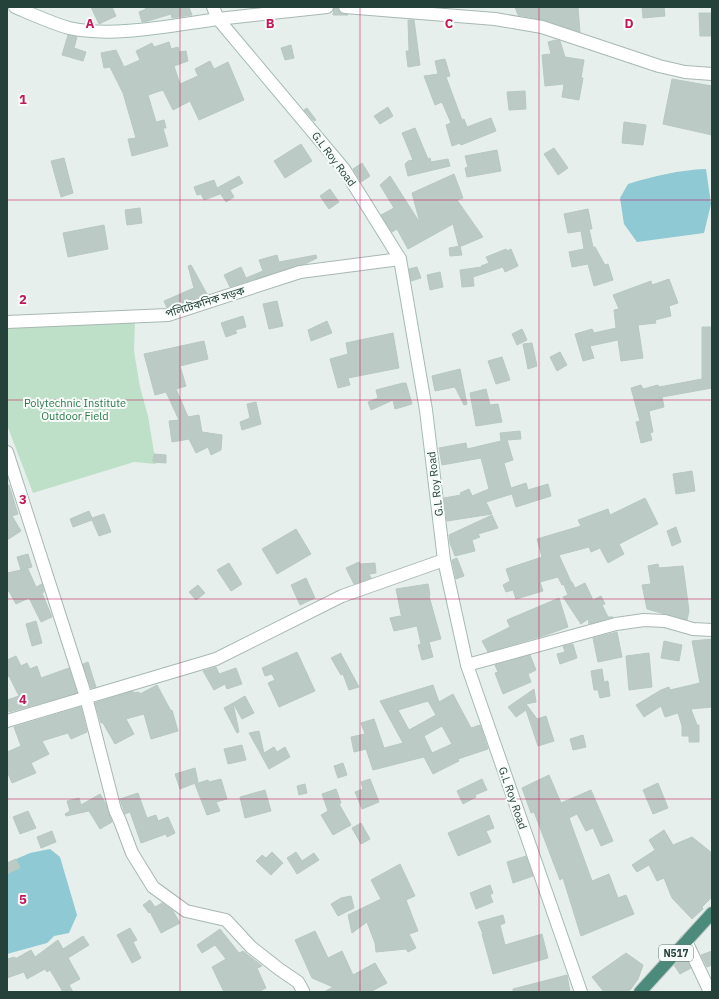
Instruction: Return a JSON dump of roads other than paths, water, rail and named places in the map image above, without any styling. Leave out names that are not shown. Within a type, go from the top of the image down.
[{"type":"highway","name":"N517","points":[[640,992],[712,913]]},
{"type":"street","points":[[15,7],[69,28],[99,32],[131,30],[327,7]]},
{"type":"street","name":"G.L Roy Road","points":[[213,7],[218,19],[344,169],[400,259],[426,410],[444,560],[466,666],[581,992]]},
{"type":"street","points":[[345,7],[495,19],[542,27],[659,66],[685,72],[712,74]]},
{"type":"street","name":"পলিটেকনিক সড়ক","points":[[7,322],[168,315],[300,272],[400,259]]},
{"type":"street","points":[[7,452],[86,697],[115,810],[132,853],[153,887],[186,911],[226,920],[251,947],[298,982],[303,991],[302,992]]},
{"type":"street","points":[[7,721],[216,659],[342,596],[444,560]]},
{"type":"street","points":[[466,666],[616,624],[644,620],[665,621],[692,629],[712,630]]},
{"type":"street","points":[[686,942],[710,992]]},
{"type":"water","points":[[706,169],[711,204],[704,233],[637,242],[624,224],[620,198],[628,184],[667,174]]},
{"type":"water","points":[[50,849],[60,857],[77,915],[69,933],[54,936],[47,943],[7,954],[7,863],[30,853]]},
{"type":"park label","name":"Polytechnic Institute Outdoor Field","points":[[75,409]]}]
